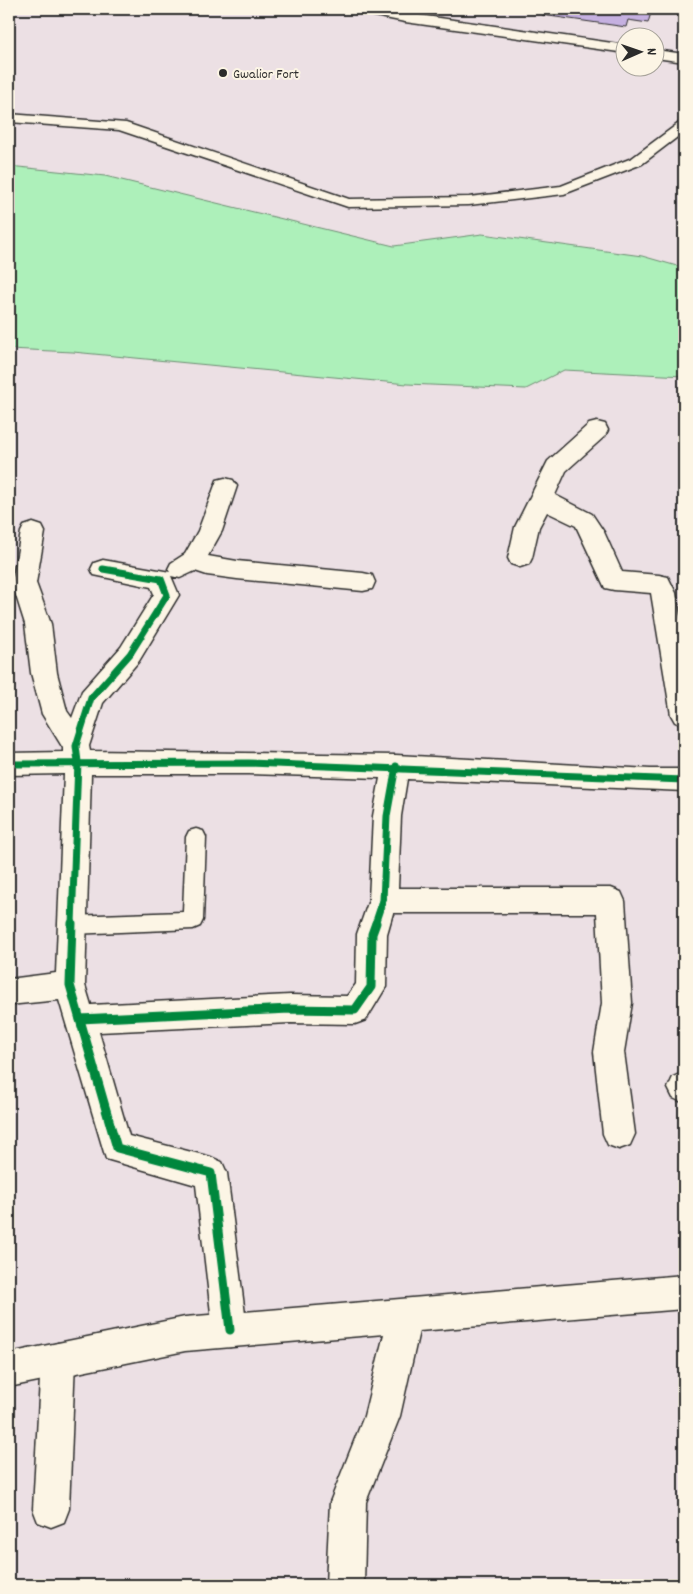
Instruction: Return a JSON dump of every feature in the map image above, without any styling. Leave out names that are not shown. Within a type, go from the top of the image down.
[{"type":"street","points":[[520,558],[527,527],[556,467],[597,430]]},
{"type":"street","points":[[103,569],[161,579],[194,560],[210,531],[225,486]]},
{"type":"street","points":[[542,499],[584,520],[592,532],[614,581],[659,584],[664,593],[684,715]]},
{"type":"street","points":[[32,532],[24,583],[38,624],[44,673],[55,714],[77,754]]},
{"type":"street","points":[[194,560],[208,566],[237,570],[286,573],[363,582]]},
{"type":"street","points":[[161,579],[167,595],[130,654],[91,698],[77,754],[70,985],[117,1148],[211,1173],[230,1330]]},
{"type":"street","points":[[9,764],[77,754],[396,766],[650,780],[684,780]]},
{"type":"street","points":[[80,1018],[290,1010],[355,1010],[371,987],[372,934],[384,900],[387,816],[396,766]]},
{"type":"street","points":[[384,900],[611,901],[617,1003],[609,1052],[619,1134]]},
{"type":"street","points":[[9,992],[70,985]]},
{"type":"street","points":[[9,1370],[185,1334],[684,1292]]},
{"type":"street","points":[[345,1585],[348,1502],[382,1416],[406,1315]]},
{"type":"street","points":[[51,1509],[58,1360]]},
{"type":"lane","points":[[360,9],[405,18],[616,48]]},
{"type":"lane","points":[[666,55],[684,58]]},
{"type":"lane","points":[[9,118],[121,126],[348,202],[469,201],[564,190],[637,161],[684,126]]},
{"type":"lane","points":[[71,925],[193,920],[196,837]]},
{"type":"green space","points":[[9,166],[105,176],[394,246],[482,234],[642,256],[684,268],[684,376],[564,370],[526,389],[407,384],[73,352],[9,349]]},
{"type":"building","points":[[545,9],[652,9],[648,23],[628,20],[626,27],[542,15]]},
{"type":"cycle path","points":[[103,569],[161,579],[167,595],[130,654],[91,698],[76,746],[78,762],[70,985],[117,1148],[211,1173],[230,1330]]},
{"type":"cycle path","points":[[9,764],[89,762],[249,763],[684,780]]},
{"type":"cycle path","points":[[80,1019],[290,1009],[355,1010],[371,987],[372,934],[383,900],[387,816],[396,766]]},
{"type":"place","name":"Gwalior Fort","points":[[223,73]]}]
